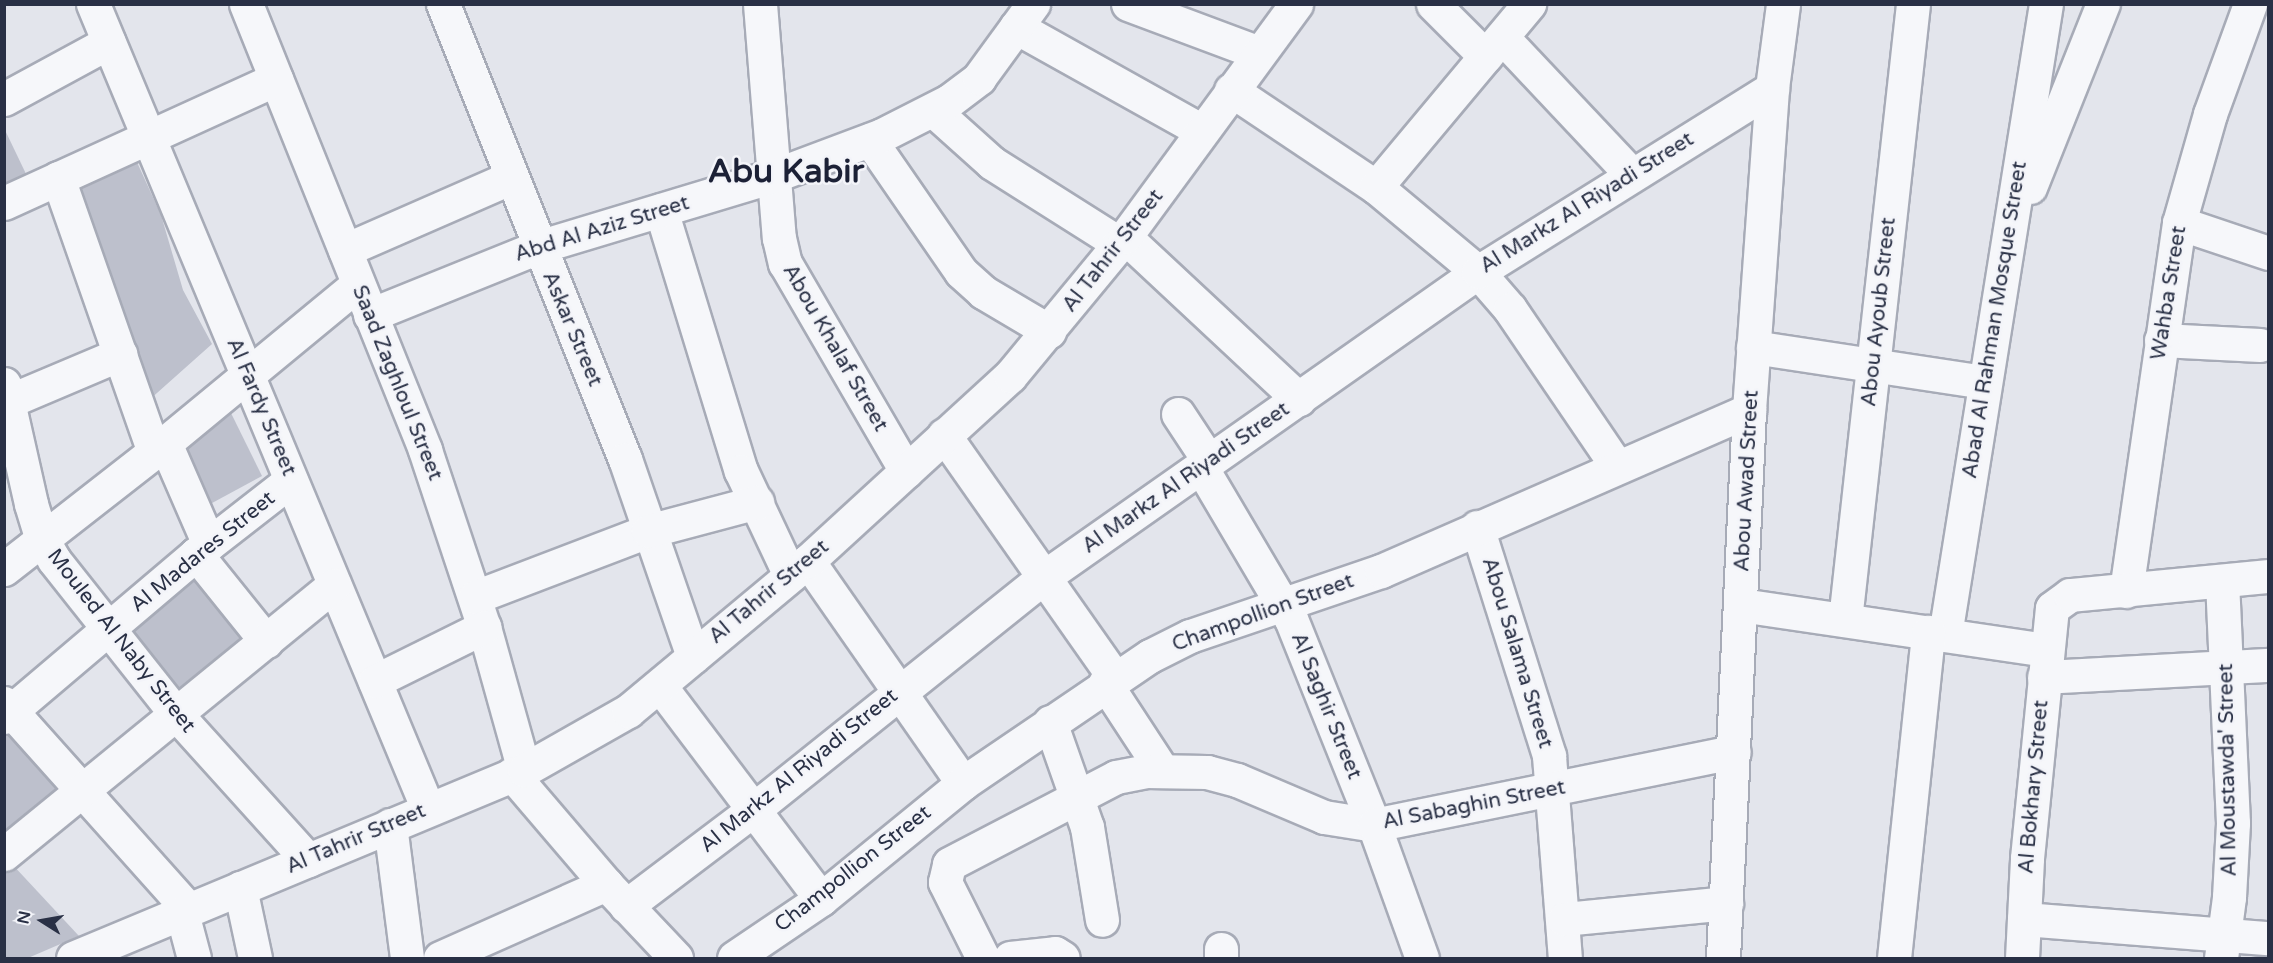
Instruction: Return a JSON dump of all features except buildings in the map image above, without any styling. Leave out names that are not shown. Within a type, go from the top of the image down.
[{"type":"street","name":"Al Fardy Street","points":[[93,4],[428,809]]},
{"type":"street","name":"Saad Zaghloul Street","points":[[246,4],[425,450],[484,627],[518,772]]},
{"type":"street","name":"Askar Street","points":[[443,4],[538,247],[607,413],[693,657]]},
{"type":"street","name":"Abou Khalaf Street","points":[[760,4],[779,238],[792,279],[906,471]]},
{"type":"street","points":[[1128,4],[1259,53]]},
{"type":"street","name":"Al Tahrir Street","points":[[73,958],[518,772],[595,733],[660,686],[799,568],[1010,376],[1123,241],[1296,4]]},
{"type":"street","points":[[1433,4],[1493,47],[1631,174]]},
{"type":"street","points":[[1376,187],[1529,4]]},
{"type":"street","name":"Abou Awad Street","points":[[1723,958],[1749,410],[1772,87],[1783,4]]},
{"type":"street","name":"Abou Ayoub Street","points":[[1845,620],[1913,4]]},
{"type":"street","name":"Abad Al Rahman Mosque Street","points":[[1894,958],[1936,634],[2009,239],[2046,4]]},
{"type":"street","points":[[2009,239],[2103,4]]},
{"type":"street","name":"Wahba Street","points":[[2127,591],[2179,223],[2210,114],[2250,4]]},
{"type":"street","points":[[1025,16],[1202,131]]},
{"type":"street","name":"Abd Al Aziz Street","points":[[370,315],[538,247],[773,176],[870,140],[933,110],[979,78],[1025,16]]},
{"type":"street","points":[[4,99],[109,42]]},
{"type":"street","points":[[4,203],[276,79]]},
{"type":"street","name":"Al Markz Al Riyadi Street","points":[[440,958],[616,895],[753,810],[1044,577],[1478,272],[1772,87]]},
{"type":"street","points":[[1231,90],[1376,187],[1478,272],[1510,309],[1616,465]]},
{"type":"street","points":[[933,110],[992,164],[1123,241],[1299,399]]},
{"type":"street","points":[[870,140],[961,272],[991,297],[1049,331]]},
{"type":"street","points":[[345,250],[510,177]]},
{"type":"street","points":[[58,178],[120,354],[202,549],[266,641]]},
{"type":"street","points":[[661,210],[721,414],[757,502],[799,568],[899,691],[963,783]]},
{"type":"street","points":[[2179,223],[2268,253]]},
{"type":"street","points":[[4,569],[160,448],[357,285]]},
{"type":"street","points":[[2161,340],[2260,345]]},
{"type":"street","points":[[1754,347],[1984,382]]},
{"type":"street","points":[[7,393],[120,354]]},
{"type":"street","name":"Mouled Al Naby Street","points":[[7,393],[42,539],[108,629],[176,714],[308,860]]},
{"type":"street","name":"Champollion Street","points":[[734,958],[821,899],[963,783],[1109,680],[1190,636],[1381,571],[1616,465],[1749,410]]},
{"type":"street","name":"Al Saghir Street","points":[[1178,414],[1285,605],[1374,825],[1422,958]]},
{"type":"street","points":[[944,435],[1044,577],[1162,770]]},
{"type":"street","name":"Al Madares Street","points":[[7,710],[108,629],[202,549],[291,480]]},
{"type":"street","points":[[475,597],[648,531],[757,502]]},
{"type":"street","name":"Abou Salama Street","points":[[1477,528],[1540,723],[1555,789],[1565,958]]},
{"type":"street","points":[[2127,591],[2268,576]]},
{"type":"street","name":"Al Moustawda' Street","points":[[2222,580],[2232,823],[2223,945]]},
{"type":"street","points":[[4,854],[334,585]]},
{"type":"street","name":"Al Bokhary Street","points":[[2022,958],[2052,608],[2063,597],[2127,591]]},
{"type":"street","points":[[1741,605],[1936,634],[2046,663],[2226,667],[2268,665]]},
{"type":"street","points":[[375,681],[484,627]]},
{"type":"street","points":[[660,686],[821,899]]},
{"type":"street","points":[[7,710],[82,790],[185,911],[194,958]]},
{"type":"street","points":[[1050,722],[1078,796],[1095,858],[1102,920]]},
{"type":"street","name":"Al Sabaghin Street","points":[[983,958],[945,882],[949,864],[1116,777],[1162,770],[1227,778],[1324,817],[1374,825],[1734,752]]},
{"type":"street","points":[[518,772],[616,895],[676,958]]},
{"type":"street","points":[[390,825],[407,958]]},
{"type":"street","points":[[240,888],[255,958]]},
{"type":"street","points":[[1564,919],[1726,903]]},
{"type":"street","points":[[2024,919],[2223,945],[2268,938]]},
{"type":"street","points":[[1010,958],[1055,953],[1063,958]]},
{"type":"district","name":"Abu Kabir","points":[[786,172]]}]
